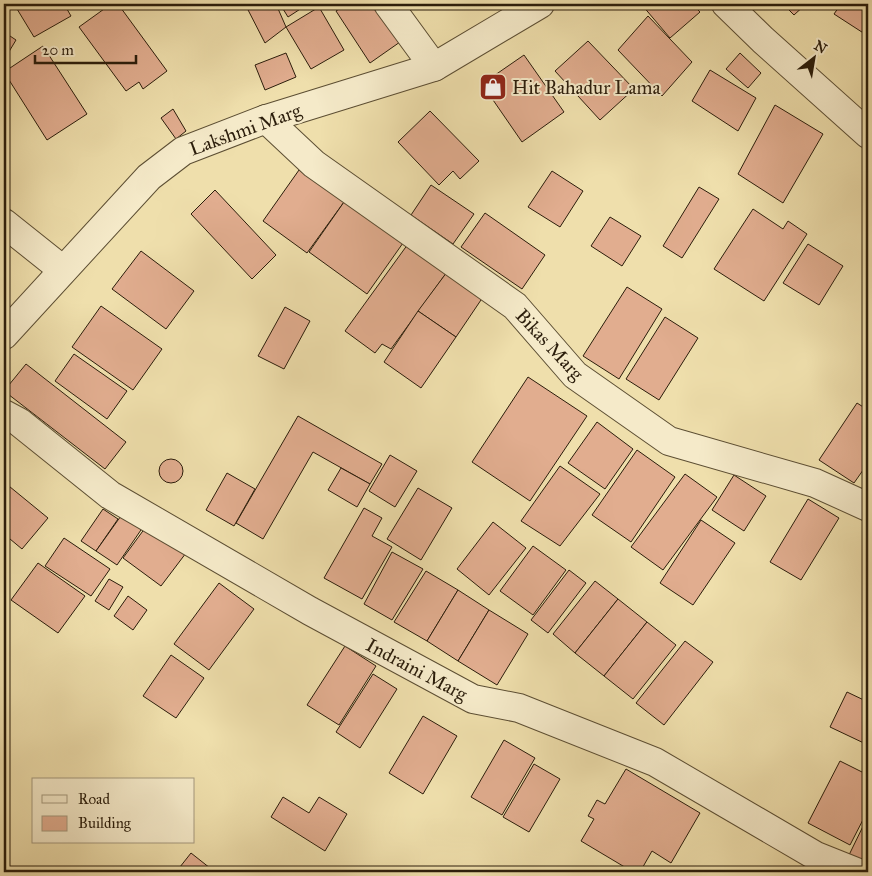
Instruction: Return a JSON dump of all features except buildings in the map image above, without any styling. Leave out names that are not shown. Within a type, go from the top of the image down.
[{"type":"street","points":[[388,4],[434,67]]},
{"type":"street","name":"Lakshmi Marg","points":[[4,335],[149,177],[183,151],[266,119],[434,67],[540,4]]},
{"type":"street","points":[[726,4],[763,40],[868,134]]},
{"type":"street","name":"Bikas Marg","points":[[266,119],[314,164],[515,306],[575,375],[669,441],[815,483],[868,507]]},
{"type":"street","points":[[4,223],[63,270]]},
{"type":"street","name":"Indraini Marg","points":[[4,414],[19,422],[110,495],[310,611],[472,699],[519,708],[655,762],[816,856],[856,872]]},
{"type":"place","name":"Hit Bahadur Lama","points":[[493,87]]}]
